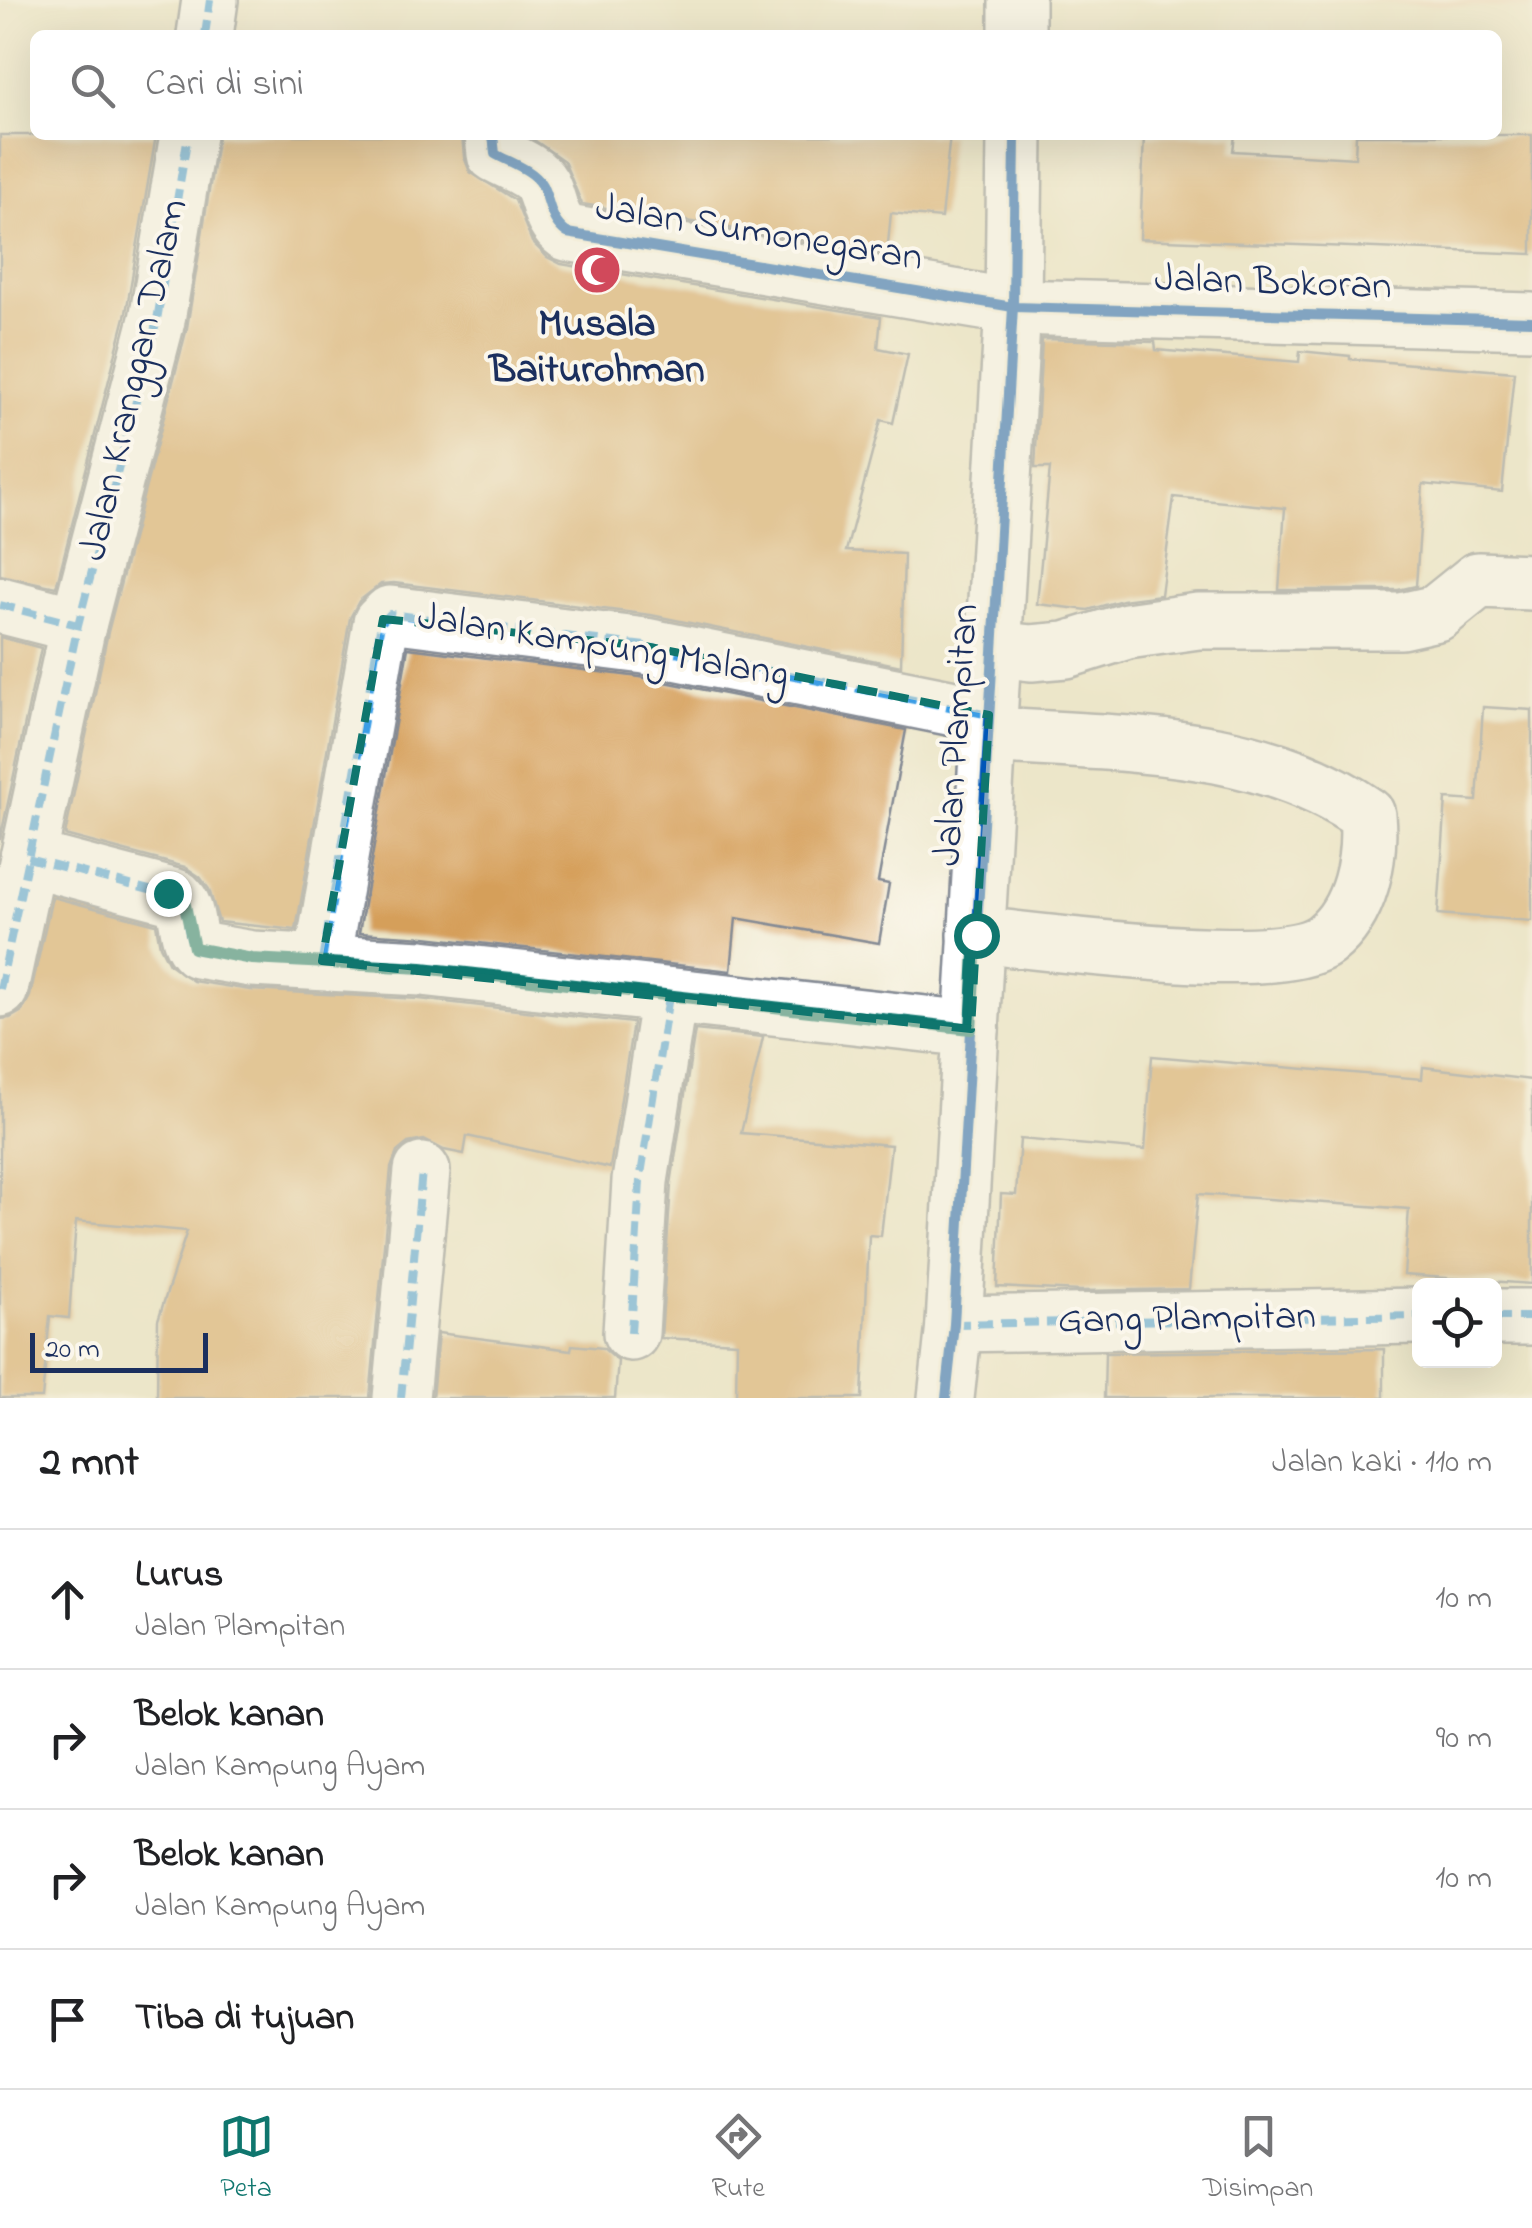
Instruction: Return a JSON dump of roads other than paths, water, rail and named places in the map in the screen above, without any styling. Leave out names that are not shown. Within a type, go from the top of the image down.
[{"type":"street","points":[[205,30],[210,0]]},
{"type":"street","points":[[1017,30],[1018,0]]},
{"type":"street","name":"Jalan Kranggan Dalam","points":[[0,988],[78,625],[157,320],[187,140]]},
{"type":"street","name":"Jalan Sumonegaran","points":[[494,140],[496,154],[534,175],[542,184],[552,218],[567,233],[1012,306]]},
{"type":"street","name":"Jalan Plampitan","points":[[946,1398],[954,1324],[994,650],[1012,306],[1015,140]]},
{"type":"street","name":"Jalan Bokoran","points":[[1012,306],[1532,320]]},
{"type":"street","points":[[994,650],[1066,650],[1127,631],[1198,621],[1401,622],[1437,613],[1478,580],[1532,582]]},
{"type":"street","points":[[0,605],[78,625]]},
{"type":"street","name":"Jalan Kampung Malang","points":[[322,961],[355,762],[381,623],[386,616],[645,646],[988,725]]},
{"type":"street","points":[[976,935],[1188,955],[1259,956],[1301,950],[1324,940],[1350,910],[1370,842],[1367,815],[1348,802],[1317,784],[1246,760],[988,725]]},
{"type":"street","points":[[28,858],[176,896],[185,905],[192,944],[198,950],[252,959],[422,968],[971,1029]]},
{"type":"street","points":[[631,1332],[640,1180],[669,996]]},
{"type":"street","points":[[402,1398],[422,1171]]},
{"type":"street","name":"Gang Plampitan","points":[[954,1324],[1412,1316]]},
{"type":"street","points":[[1502,1316],[1532,1316]]},
{"type":"place","name":"Musala Baiturohman","points":[[597,270]]}]
